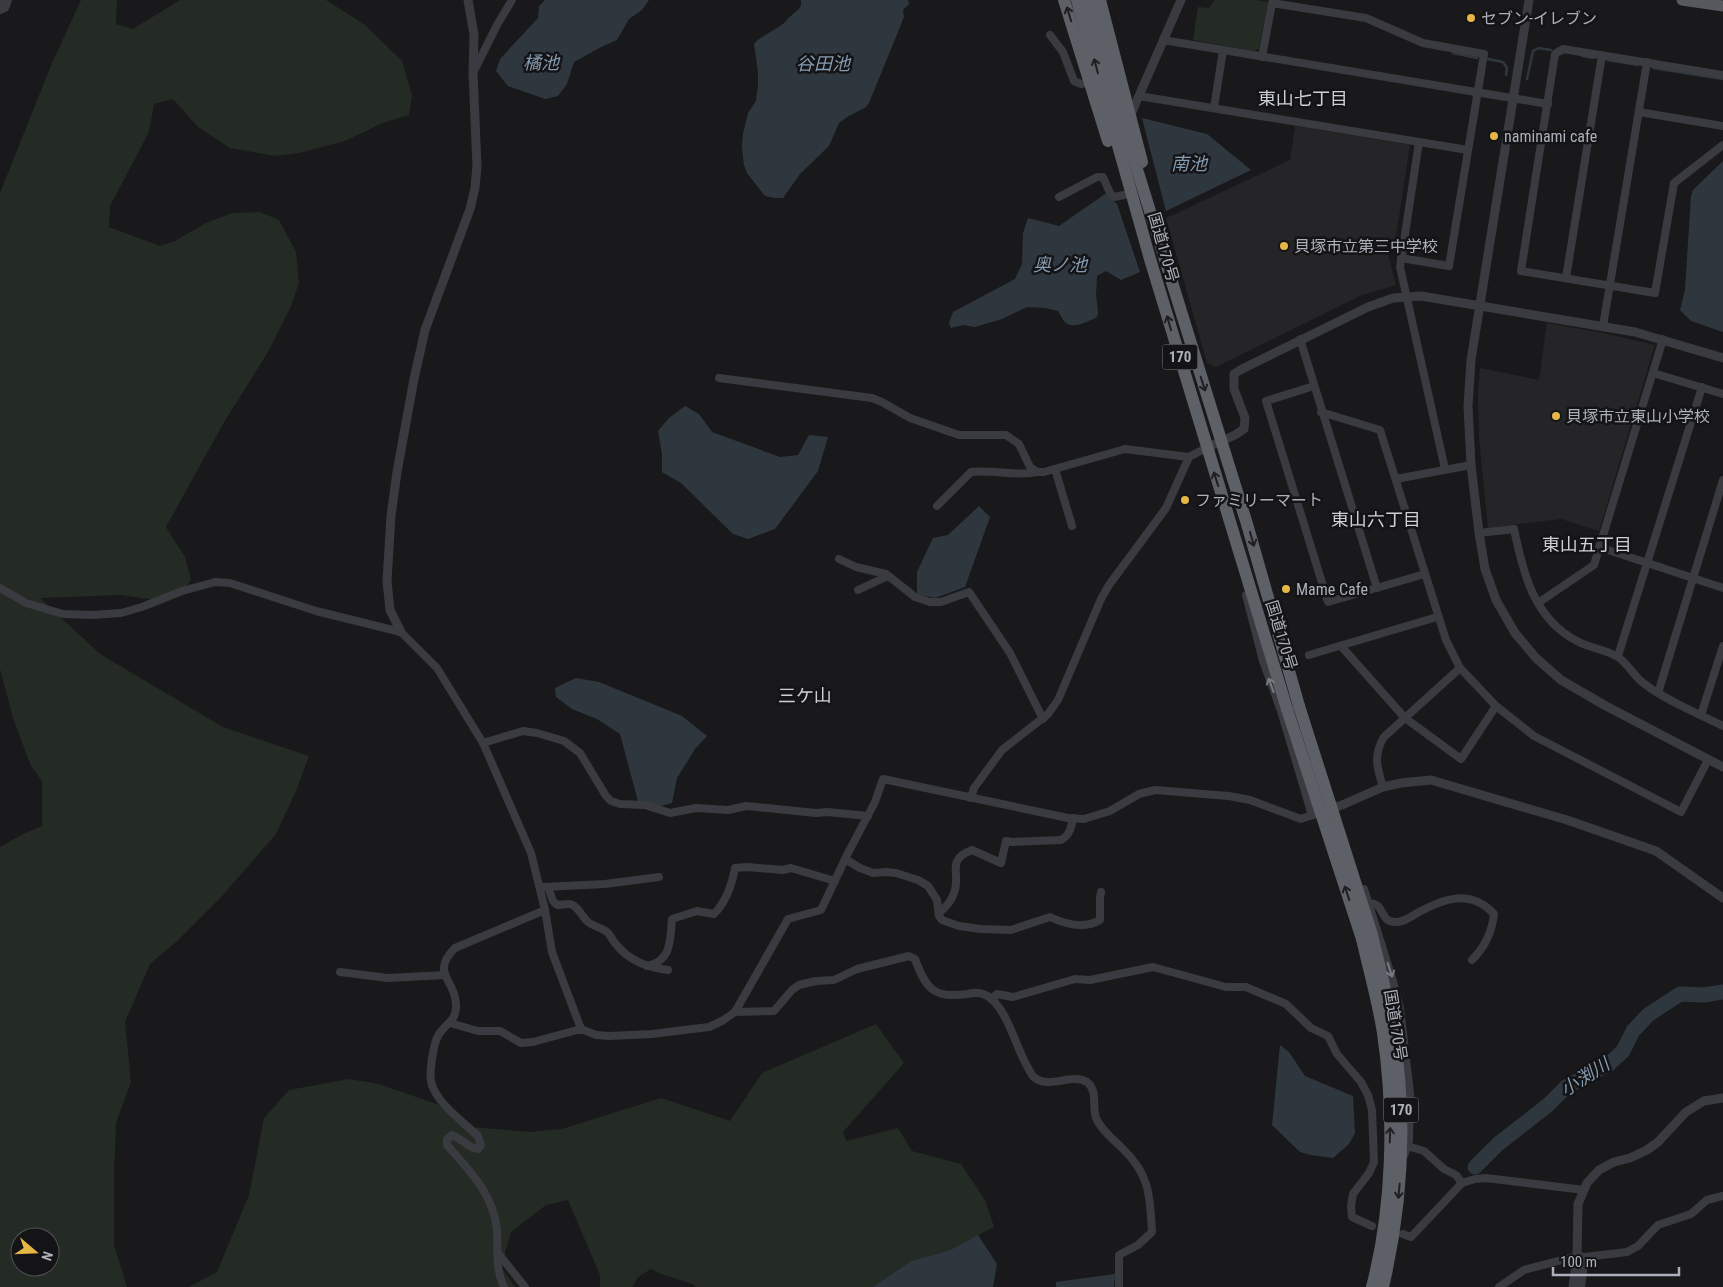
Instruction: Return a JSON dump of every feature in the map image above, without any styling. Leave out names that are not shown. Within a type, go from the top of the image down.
[{"type":"highway","points":[[1064,0],[1124,195],[1150,259]]},
{"type":"highway","points":[[1087,1],[1131,114],[1144,169],[1141,183]]},
{"type":"highway","name":"国道170号","points":[[1087,1],[1118,108],[1222,442],[1293,707]]},
{"type":"highway","name":"国道170号","points":[[1087,1],[1150,259],[1206,448],[1293,707],[1367,937],[1393,1027],[1401,1114],[1401,1167],[1398,1202],[1383,1287]]},
{"type":"highway","name":"国道170号","points":[[1367,937],[1383,1032],[1390,1126],[1388,1200],[1372,1287]]},
{"type":"main road","points":[[1682,0],[1723,6]]},
{"type":"street","points":[[0,10],[5,8],[8,0]]},
{"type":"street","points":[[468,0],[474,35],[473,73],[477,166],[475,188],[470,210],[425,330],[412,388],[396,472],[390,516],[387,581],[390,610],[401,632],[436,668],[483,742],[544,887],[553,901],[557,905],[570,904],[574,906],[586,920],[607,932],[612,941],[624,954],[633,960],[647,966],[668,970]]},
{"type":"street","points":[[473,73],[512,0]]},
{"type":"street","points":[[1131,114],[1181,0]]},
{"type":"street","points":[[1529,0],[1470,369],[1468,406],[1471,465],[1485,569],[1496,600],[1515,633],[1536,658],[1561,680],[1606,706],[1723,767]]},
{"type":"street","points":[[1262,57],[1272,3],[1366,18],[1423,43],[1484,54],[1449,266],[1400,258]]},
{"type":"street","points":[[1050,35],[1062,52],[1074,80],[1081,84],[1090,82]]},
{"type":"street","points":[[1163,40],[1548,104]]},
{"type":"street","points":[[1723,75],[1563,49],[1555,54],[1521,271],[1654,294],[1674,183],[1723,145]]},
{"type":"street","points":[[1214,108],[1223,50]]},
{"type":"street","points":[[1566,278],[1602,55]]},
{"type":"street","points":[[1603,326],[1647,62]]},
{"type":"street","points":[[1139,96],[1468,150]]},
{"type":"street","points":[[1639,112],[1723,126]]},
{"type":"street","points":[[1419,142],[1400,267],[1445,470]]},
{"type":"street","points":[[1059,197],[1097,177],[1103,177],[1110,193],[1114,196],[1124,195]]},
{"type":"street","points":[[937,506],[971,472],[1029,474],[1044,472],[1125,449],[1189,457],[1222,442],[1244,429],[1245,418],[1234,389],[1234,374],[1251,363],[1300,339],[1368,307],[1393,298],[1421,296],[1603,326],[1663,339],[1723,358]]},
{"type":"street","points":[[1300,339],[1321,412],[1377,588]]},
{"type":"street","points":[[1538,603],[1594,565],[1663,339]]},
{"type":"street","points":[[1653,373],[1723,394]]},
{"type":"street","points":[[719,378],[872,398],[910,418],[959,435],[1006,435],[1019,444],[1030,467],[1037,472]]},
{"type":"street","points":[[1314,386],[1266,401],[1328,602],[1424,574]]},
{"type":"street","points":[[1618,656],[1702,387]]},
{"type":"street","points":[[1321,412],[1380,430],[1446,640],[1460,668],[1496,706],[1534,736],[1681,812],[1708,760]]},
{"type":"street","points":[[971,798],[974,788],[1002,750],[1043,718],[1058,700],[1109,585],[1166,508],[1189,457]]},
{"type":"street","points":[[1396,479],[1471,465]]},
{"type":"street","points":[[1055,469],[1072,526]]},
{"type":"street","points":[[1658,693],[1723,480]]},
{"type":"street","points":[[1479,533],[1514,530],[1532,594],[1550,623],[1578,642],[1618,656],[1643,684],[1723,726]]},
{"type":"street","points":[[1238,546],[1237,563],[1263,661],[1281,711],[1312,815]]},
{"type":"street","points":[[1599,547],[1723,588]]},
{"type":"street","points":[[839,559],[856,567],[888,576],[915,597],[930,602],[941,602],[969,592],[1010,653],[1043,718]]},
{"type":"street","points":[[858,590],[888,576]]},
{"type":"street","points":[[0,588],[26,603],[64,614],[92,616],[121,613],[182,591],[215,582],[230,583],[316,611],[401,632]]},
{"type":"street","points":[[1309,655],[1437,616]]},
{"type":"street","points":[[1341,646],[1404,718],[1461,759],[1496,706]]},
{"type":"street","points":[[1701,715],[1723,646]]},
{"type":"street","points":[[1383,787],[1377,768],[1376,756],[1378,746],[1384,737],[1460,668]]},
{"type":"street","points":[[483,742],[523,732],[538,733],[564,741],[580,753],[606,796],[611,801],[620,804],[645,805],[670,813],[696,808],[728,810],[746,806],[868,816]]},
{"type":"street","points":[[1296,760],[1314,755],[1321,758],[1400,1008],[1410,1093],[1407,1146],[1401,1167]]},
{"type":"street","points":[[450,1023],[478,1031],[500,1031],[521,1043],[533,1042],[581,1029],[596,1035],[652,1034],[709,1027],[722,1021],[735,1012],[788,919],[821,910],[875,802],[883,779],[1073,818],[1084,819],[1110,811],[1138,794],[1155,790],[1229,796],[1250,800],[1301,820],[1338,807],[1383,787],[1431,780],[1567,820],[1656,851],[1723,898]]},
{"type":"street","points":[[939,914],[952,899],[956,884],[955,867],[958,859],[964,853],[972,850],[1001,863],[1006,841],[1061,840],[1071,831],[1073,818]]},
{"type":"street","points":[[845,859],[860,868],[874,873],[896,873],[918,880],[928,886],[937,900],[942,920],[958,926],[981,929],[1010,930],[1050,917],[1063,923],[1085,924],[1100,920],[1101,892]]},
{"type":"street","points":[[647,966],[662,960],[667,952],[672,919],[696,911],[714,914],[719,909],[728,892],[734,868],[747,867],[783,870],[791,868],[835,881]]},
{"type":"street","points":[[544,887],[605,884],[659,877]]},
{"type":"street","points":[[544,887],[545,910],[552,952],[581,1029]]},
{"type":"street","points":[[1368,903],[1374,903],[1379,906],[1384,917],[1392,922],[1401,921],[1432,906],[1459,897],[1465,897],[1488,908],[1494,914],[1493,922],[1482,951],[1472,960]]},
{"type":"street","points":[[504,1287],[497,1267],[497,1228],[486,1192],[447,1145],[447,1139],[452,1135],[476,1149],[481,1145],[480,1141],[478,1136],[438,1097],[431,1083],[431,1065],[435,1043],[456,1012],[454,992],[444,975],[446,957],[456,948],[545,910]]},
{"type":"street","points":[[735,1012],[774,1011],[792,990],[799,985],[816,980],[834,980],[857,969],[909,956],[915,959],[921,975],[930,988],[941,996],[976,992],[986,995],[999,1006],[1022,1057],[1034,1078],[1044,1082],[1075,1079],[1087,1082],[1093,1091],[1096,1117],[1104,1129],[1133,1159],[1144,1174],[1150,1200],[1152,1232],[1138,1245],[1120,1256],[1119,1287]]},
{"type":"street","points":[[991,999],[997,994],[1013,997],[1075,979],[1090,980],[1153,967],[1226,987],[1246,987],[1286,1004],[1311,1028],[1328,1036],[1337,1054],[1362,1082],[1368,1095],[1372,1110],[1374,1162],[1353,1194],[1351,1206],[1352,1217],[1372,1226]]},
{"type":"street","points":[[340,972],[388,978],[444,975]]},
{"type":"street","points":[[1580,1287],[1581,1257],[1578,1204],[1587,1184],[1599,1170],[1614,1162],[1630,1158],[1647,1150],[1658,1142],[1686,1112],[1704,1100],[1723,1098]]},
{"type":"street","points":[[1407,1146],[1424,1151],[1444,1169],[1456,1175],[1462,1183]]},
{"type":"street","points":[[1403,1234],[1411,1237],[1462,1183],[1474,1179],[1486,1178],[1584,1190]]},
{"type":"street","points":[[1499,1287],[1524,1270],[1581,1257],[1627,1252],[1638,1246],[1658,1225],[1691,1214],[1707,1200],[1723,1196]]},
{"type":"street","points":[[498,1253],[525,1287]]},
{"type":"street","points":[[1573,1287],[1581,1257]]},
{"type":"shaded area","points":[[81,0],[117,0],[116,24],[133,29],[180,0],[326,0],[365,25],[402,61],[412,95],[409,115],[383,123],[345,141],[299,153],[275,156],[230,148],[198,127],[173,99],[154,104],[149,132],[110,206],[109,227],[160,246],[175,241],[206,223],[232,213],[260,212],[279,220],[296,252],[299,283],[291,306],[268,352],[223,424],[166,527],[185,557],[191,579],[181,596],[156,600],[121,595],[40,598],[100,654],[223,727],[309,756],[296,791],[276,834],[223,895],[176,942],[150,964],[125,1022],[131,1082],[116,1123],[114,1245],[127,1287],[0,1287],[0,847],[42,826],[42,781],[31,766],[13,718],[0,669],[0,193],[52,63]]},
{"type":"shaded area","points":[[1215,0],[1256,0],[1268,2],[1259,49],[1254,51],[1193,40],[1198,7],[1209,8]]},
{"type":"shaded area","name":"貝塚市立第三中学校","points":[[1295,126],[1410,145],[1395,243],[1388,254],[1396,285],[1360,296],[1216,367],[1207,363],[1166,218],[1290,160]]},
{"type":"shaded area","name":"貝塚市立東山小学校","points":[[1547,323],[1655,345],[1599,531],[1561,519],[1488,528],[1479,438],[1478,394],[1480,368],[1539,380]]},
{"type":"shaded area","points":[[876,1024],[904,1063],[843,1132],[846,1141],[898,1128],[912,1151],[961,1164],[985,1200],[994,1227],[950,1250],[911,1261],[873,1287],[696,1287],[693,1284],[651,1269],[638,1277],[632,1287],[600,1287],[600,1275],[568,1200],[546,1205],[511,1232],[501,1267],[515,1287],[189,1287],[217,1272],[249,1195],[264,1118],[289,1090],[349,1079],[379,1084],[445,1107],[471,1127],[530,1132],[562,1129],[661,1098],[730,1121],[762,1073]]},
{"type":"water","name":"橘池","points":[[545,0],[649,0],[642,10],[629,19],[617,40],[574,62],[567,84],[558,96],[545,99],[508,86],[496,71],[500,59],[538,18],[539,6]]},
{"type":"water","name":"谷田池","points":[[801,0],[908,0],[909,4],[903,10],[904,17],[869,103],[866,107],[839,123],[829,146],[800,174],[783,198],[775,198],[765,196],[747,173],[744,165],[743,134],[748,113],[756,101],[758,85],[754,44],[763,36],[782,25],[799,9]]},
{"type":"water","name":"南池","points":[[1142,118],[1207,134],[1251,170],[1166,211]]},
{"type":"water","points":[[1723,161],[1723,332],[1691,321],[1680,310],[1685,290],[1691,196],[1693,190]]},
{"type":"water","name":"奥ノ池","points":[[1105,194],[1117,204],[1140,272],[1121,280],[1106,271],[1097,276],[1097,317],[1081,324],[1072,325],[1065,322],[1058,311],[1027,307],[1002,319],[975,327],[963,325],[951,328],[949,323],[953,312],[1015,279],[1022,264],[1023,233],[1028,218],[1059,226]]},
{"type":"water","points":[[685,406],[699,414],[712,432],[780,457],[798,455],[809,435],[828,437],[818,471],[775,529],[748,539],[733,534],[681,483],[662,472],[662,454],[658,431],[669,418]]},
{"type":"water","points":[[979,506],[990,517],[965,587],[935,598],[917,594],[917,572],[933,538],[948,535]]},
{"type":"water","points":[[576,678],[599,682],[682,716],[707,736],[695,749],[677,778],[672,803],[657,807],[638,801],[620,734],[597,719],[572,709],[556,697],[555,688]]},
{"type":"water","points":[[1280,1045],[1289,1052],[1305,1076],[1353,1096],[1355,1133],[1349,1144],[1333,1158],[1300,1152],[1272,1125]]},
{"type":"water","points":[[978,1235],[997,1264],[993,1287],[873,1287],[911,1261],[950,1250]]},
{"type":"water","points":[[1115,1274],[1114,1287],[1056,1287],[1056,1282]]},
{"type":"waterway","points":[[1527,79],[1533,51],[1539,48],[1551,50]]},
{"type":"waterway","points":[[1453,53],[1477,58]]},
{"type":"waterway","points":[[1582,56],[1593,58]]},
{"type":"waterway","points":[[1488,59],[1503,62],[1507,68],[1506,75]]},
{"type":"waterway","points":[[1608,60],[1638,65]]},
{"type":"waterway","points":[[1653,68],[1723,79]]},
{"type":"waterway","name":"小渕川","points":[[1475,1167],[1498,1144],[1548,1105],[1566,1087],[1609,1064],[1623,1051],[1633,1031],[1648,1015],[1680,994],[1704,995],[1723,992]]},
{"type":"place","name":"セブン-イレブン","points":[[1471,18]]},
{"type":"place","name":"naminami cafe","points":[[1494,136]]},
{"type":"place","name":"貝塚市立第三中学校","points":[[1284,246]]},
{"type":"place","name":"貝塚市立東山小学校","points":[[1556,416]]},
{"type":"place","name":"ファミリーマート","points":[[1185,500]]},
{"type":"place","name":"Mame Cafe","points":[[1286,589]]},
{"type":"district","name":"東山七丁目","points":[[1303,99]]},
{"type":"district","name":"東山六丁目","points":[[1376,520]]},
{"type":"district","name":"東山五丁目","points":[[1587,545]]},
{"type":"district","name":"三ケ山","points":[[805,696]]}]
